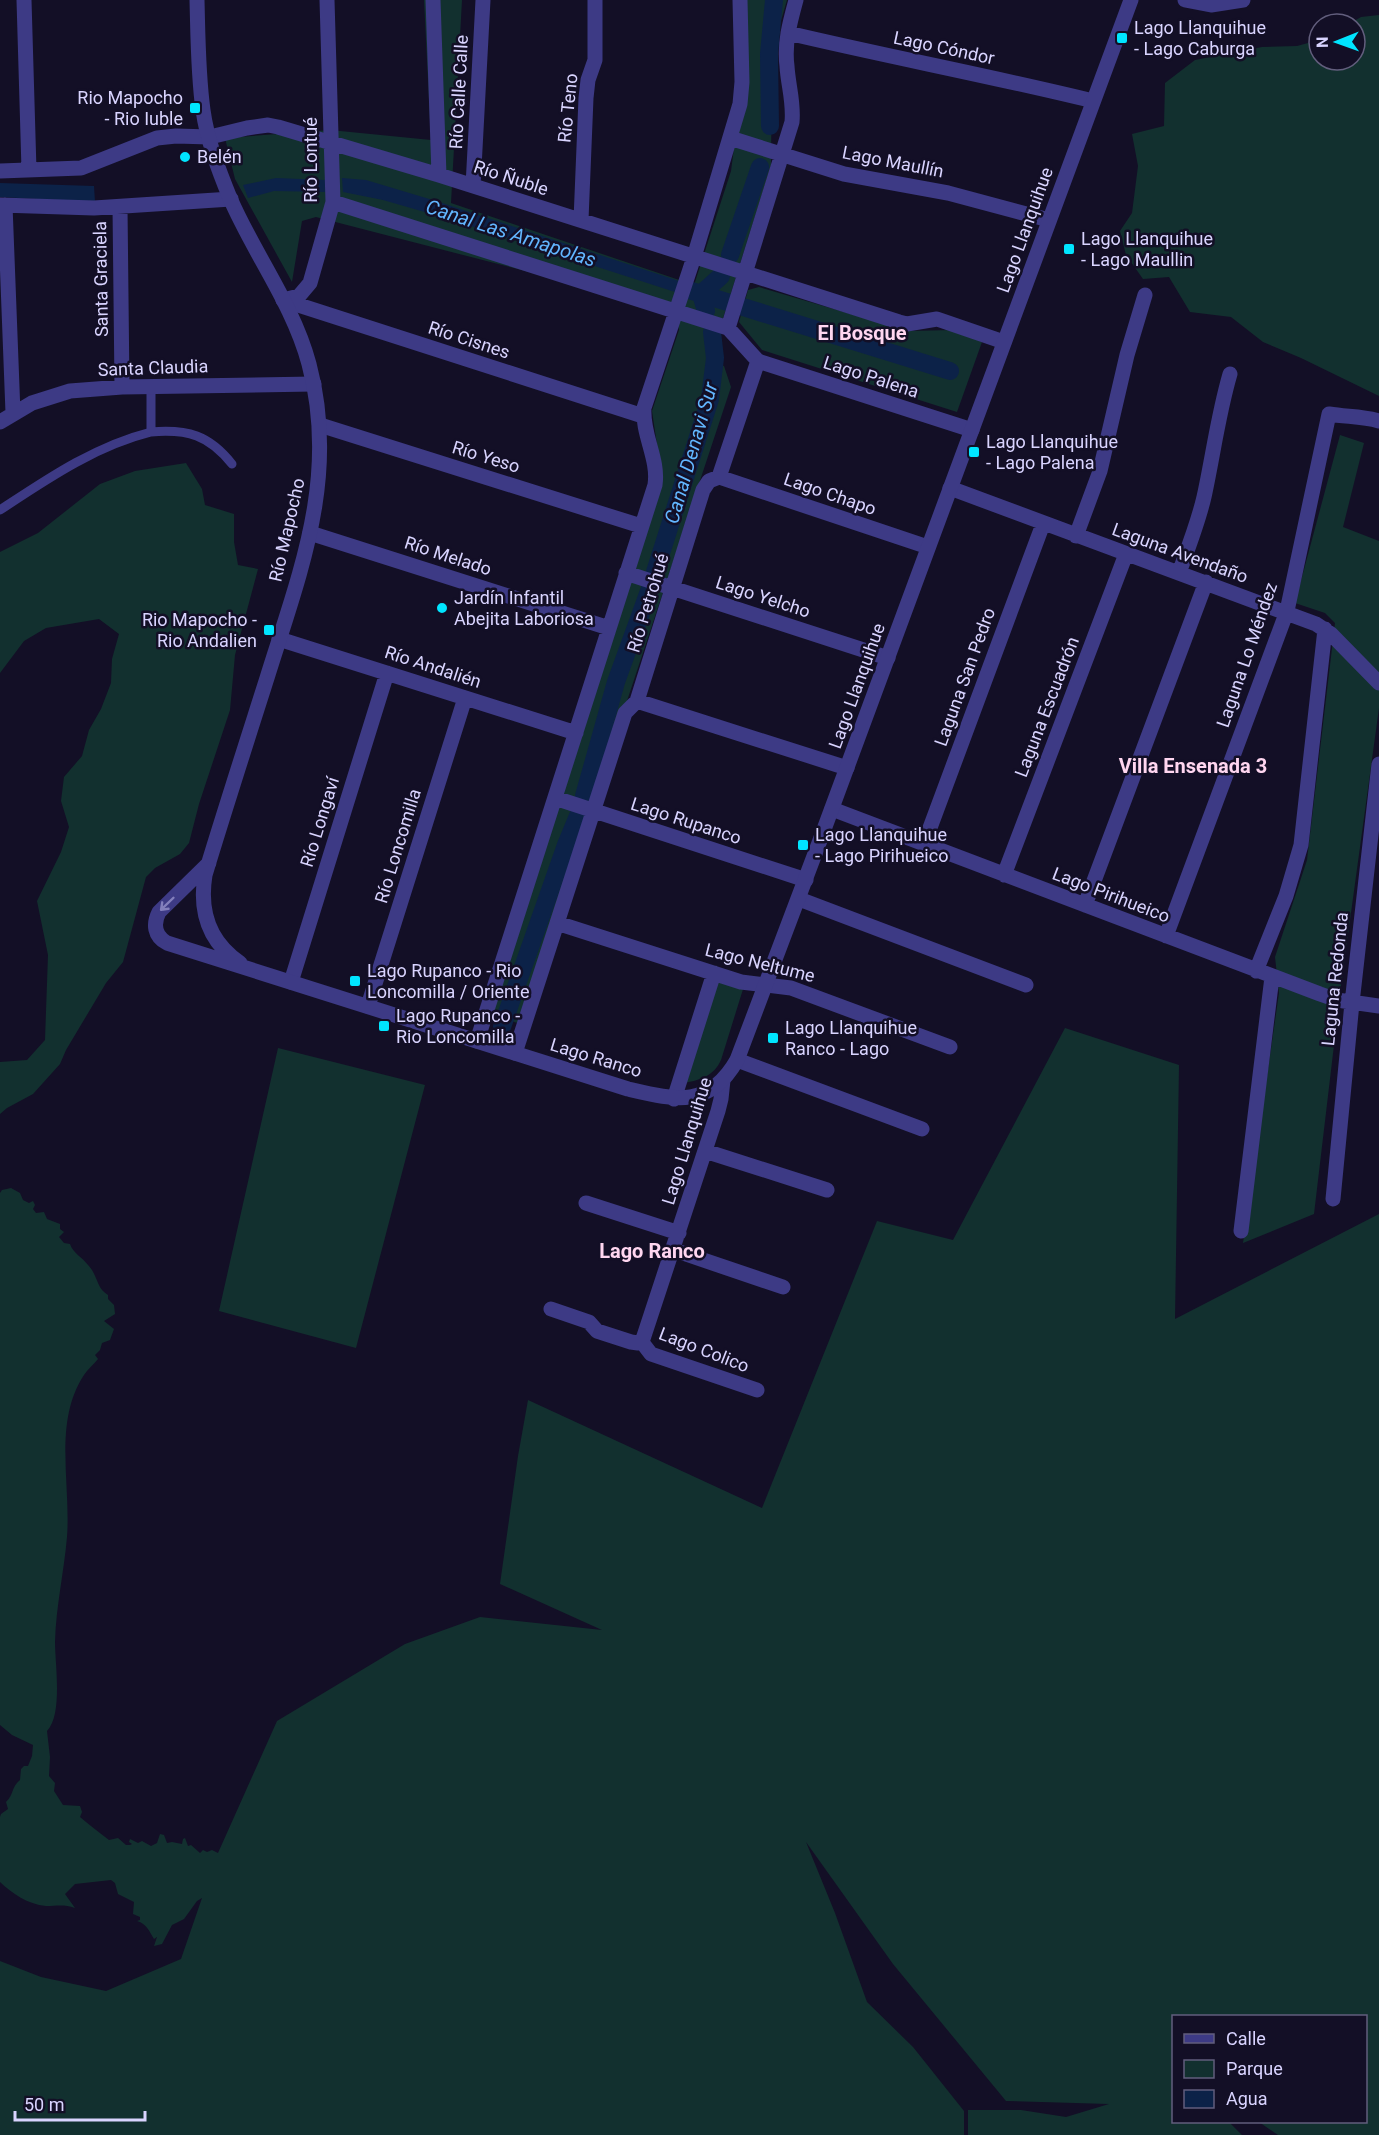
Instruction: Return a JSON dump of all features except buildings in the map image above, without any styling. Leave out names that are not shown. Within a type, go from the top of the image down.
[{"type":"street","points":[[24,0],[29,170]]},
{"type":"street","name":"Río Mapocho","points":[[197,0],[201,88],[210,137],[231,199],[302,342],[314,384],[320,425],[320,478],[310,533],[205,875],[203,901],[208,926],[221,947],[230,956],[251,969]]},
{"type":"street","name":"Río Lontué","points":[[283,300],[298,296],[310,283],[333,202],[327,0]]},
{"type":"street","name":"Río Calle Calle","points":[[433,0],[439,175]]},
{"type":"street","name":"Río Calle Calle","points":[[473,186],[483,0]]},
{"type":"street","name":"Río Teno","points":[[581,220],[586,98],[588,80],[595,60],[596,0]]},
{"type":"street","name":"Río Petrohué","points":[[477,1041],[656,479],[645,431],[646,401],[694,257],[740,104],[742,82],[740,0]]},
{"type":"street","points":[[728,328],[790,133],[793,111],[787,66],[788,33],[796,0]]},
{"type":"street","name":"Lago Llanquihue","points":[[641,1341],[674,1250],[722,1099],[723,1080],[737,1060],[799,899],[1131,0]]},
{"type":"street","points":[[1185,0],[1211,5],[1243,0]]},
{"type":"street","name":"Lago Cóndor","points":[[788,33],[1093,101]]},
{"type":"street","name":"Río Ñuble","points":[[0,171],[81,168],[157,138],[210,137],[268,125],[287,128],[899,322],[907,324],[937,319],[1004,342]]},
{"type":"street","name":"Lago Maullín","points":[[730,138],[844,174],[948,193],[1049,220]]},
{"type":"street","points":[[13,413],[3,205],[94,208],[231,199]]},
{"type":"street","points":[[333,202],[728,328],[758,361]]},
{"type":"street","name":"Santa Graciela","points":[[120,207],[122,387]]},
{"type":"street","points":[[1076,536],[1100,471],[1127,355],[1145,295]]},
{"type":"street","name":"Río Cisnes","points":[[283,300],[644,416]]},
{"type":"street","name":"Río Petrohué","points":[[515,1053],[625,713],[637,701],[703,490],[710,481],[719,477],[758,361]]},
{"type":"street","name":"Lago Palena","points":[[758,361],[972,430]]},
{"type":"street","points":[[1179,573],[1203,498],[1221,404],[1230,374]]},
{"type":"street","name":"Santa Claudia","points":[[0,422],[13,413],[51,396],[70,391],[122,387],[314,384]]},
{"type":"street","name":"Laguna Lo Méndez","points":[[1166,936],[1287,611],[1329,414],[1344,417],[1356,416],[1379,422]]},
{"type":"street","name":"Río Yeso","points":[[320,425],[641,526]]},
{"type":"street","name":"Lago Chapo","points":[[719,477],[928,547]]},
{"type":"street","name":"Laguna Avendaño","points":[[950,488],[1043,524],[1287,611],[1325,629],[1379,682]]},
{"type":"street","name":"Laguna San Pedro","points":[[924,844],[1043,524]]},
{"type":"street","name":"Río Melado","points":[[310,533],[609,628]]},
{"type":"street","name":"Laguna Escuadrón","points":[[1004,875],[1126,554]]},
{"type":"street","name":"Lago Yelcho","points":[[626,573],[888,658]]},
{"type":"street","points":[[1085,905],[1206,582]]},
{"type":"street","points":[[1256,971],[1289,888],[1300,845],[1325,629]]},
{"type":"street","name":"Río Andalién","points":[[279,639],[576,733]]},
{"type":"street","name":"Río Longaví","points":[[291,982],[387,673]]},
{"type":"street","name":"Río Loncomilla","points":[[368,1006],[465,698]]},
{"type":"street","points":[[637,701],[847,768]]},
{"type":"street","name":"Laguna Redonda","points":[[1333,1199],[1379,764]]},
{"type":"street","name":"Lago Rupanco","points":[[555,798],[806,880]]},
{"type":"street","name":"Lago Pirihueico","points":[[832,809],[1272,977],[1352,1003],[1379,1006]]},
{"type":"street","name":"Río Mapocho","points":[[209,863],[159,912],[155,924],[156,930],[162,940],[176,947],[251,969]]},
{"type":"street","points":[[799,899],[1026,985]]},
{"type":"street","name":"Lago Neltume","points":[[557,923],[749,984],[791,987],[950,1047]]},
{"type":"street","name":"Lago Ranco","points":[[251,969],[628,1089],[683,1100],[702,1095],[723,1080]]},
{"type":"street","points":[[674,1099],[714,973]]},
{"type":"street","points":[[1241,1231],[1272,977]]},
{"type":"street","points":[[737,1060],[922,1130]]},
{"type":"street","points":[[705,1151],[827,1190]]},
{"type":"street","points":[[586,1203],[679,1233]]},
{"type":"street","points":[[674,1250],[783,1287]]},
{"type":"street","points":[[551,1309],[589,1322],[597,1331],[631,1342],[641,1341]]},
{"type":"street","name":"Lago Colico","points":[[641,1341],[651,1354],[757,1390]]},
{"type":"lane","points":[[151,387],[151,432]]},
{"type":"lane","points":[[0,510],[78,461],[119,441],[151,432],[177,431],[205,439],[219,447],[232,464]]},
{"type":"green space","points":[[424,0],[462,0],[451,203],[694,285],[731,171],[741,94],[733,0],[787,0],[772,52],[771,165],[710,360],[724,366],[731,387],[520,1024],[492,1014],[662,478],[652,411],[679,330],[676,310],[316,217],[302,221],[292,282],[235,179],[225,138],[330,130],[431,140]]},
{"type":"green space","points":[[1379,15],[1379,396],[1263,342],[1231,317],[1190,312],[1169,277],[1143,279],[1126,255],[1120,231],[1132,213],[1138,166],[1132,134],[1164,126],[1165,83],[1195,60],[1262,47],[1297,46],[1307,43],[1307,72],[1367,72],[1367,16]]},
{"type":"green space","points":[[759,287],[909,331],[952,330],[982,342],[957,412],[762,350],[739,322],[748,290]]},
{"type":"green space","points":[[1340,435],[1364,443],[1343,527],[1379,541],[1379,708],[1341,986],[1314,1214],[1243,1243],[1279,993],[1275,957],[1307,860],[1335,623],[1325,613],[1295,603]]},
{"type":"green space","points":[[186,463],[202,489],[205,505],[234,514],[234,542],[238,565],[258,569],[235,655],[230,710],[199,804],[189,843],[180,854],[155,868],[146,877],[123,962],[106,983],[60,1064],[33,1094],[0,1114],[0,1062],[27,1060],[45,1040],[48,955],[37,901],[61,852],[69,827],[61,801],[64,777],[82,756],[89,730],[101,709],[111,683],[112,659],[119,634],[99,619],[46,628],[24,641],[0,673],[0,552],[38,533],[100,484],[135,471]]},
{"type":"green space","points":[[721,980],[744,986],[721,1060],[715,1070],[706,1076],[684,1083],[716,983]]},
{"type":"green space","points":[[1065,1028],[1179,1065],[1175,1319],[1379,1214],[1379,2135],[1278,2135],[1260,2123],[1367,2123],[1367,2015],[1172,2015],[1172,2123],[1230,2123],[1242,2135],[968,2135],[968,2110],[1021,2110],[1066,2117],[1109,2104],[1006,2101],[893,1964],[806,1842],[835,1913],[867,2002],[913,2047],[964,2111],[964,2135],[0,2135],[0,1961],[41,1977],[106,1991],[181,1959],[202,1898],[197,1901],[184,1919],[172,1925],[162,1944],[154,1946],[157,1937],[154,1939],[145,1926],[137,1921],[140,1917],[133,1914],[134,1902],[118,1894],[115,1883],[111,1880],[75,1884],[65,1894],[75,1908],[46,1906],[27,1901],[0,1882],[0,1817],[8,1809],[6,1802],[20,1780],[21,1769],[28,1766],[33,1745],[12,1735],[0,1725],[0,1193],[2,1190],[11,1188],[20,1193],[23,1200],[29,1203],[33,1201],[35,1205],[33,1209],[36,1213],[44,1212],[47,1219],[60,1224],[60,1229],[64,1232],[59,1237],[64,1243],[70,1244],[86,1262],[101,1289],[114,1305],[115,1314],[104,1321],[114,1329],[110,1340],[102,1343],[95,1355],[98,1359],[84,1375],[75,1393],[66,1433],[68,1517],[55,1642],[57,1701],[52,1723],[47,1731],[50,1757],[49,1776],[55,1783],[54,1791],[63,1805],[80,1806],[82,1812],[80,1817],[109,1840],[118,1838],[126,1845],[130,1845],[132,1844],[129,1842],[130,1839],[138,1843],[142,1841],[151,1846],[157,1843],[160,1834],[164,1835],[167,1843],[182,1844],[185,1838],[188,1846],[191,1845],[200,1853],[203,1850],[207,1852],[212,1850],[218,1853],[277,1721],[405,1644],[480,1617],[602,1630],[500,1584],[528,1400],[762,1508],[877,1221],[953,1240]]},
{"type":"green space","points":[[278,1048],[425,1085],[356,1348],[219,1311]]},
{"type":"water","points":[[276,178],[325,180],[325,192],[274,191],[248,198],[243,185]]},
{"type":"water","name":"Canal Las Amapolas","points":[[342,178],[366,180],[436,201],[679,281],[675,292],[449,219],[383,200],[343,192]]},
{"type":"water","points":[[0,183],[94,186],[95,202],[0,197]]},
{"type":"waterway","name":"Canal Denavi Sur","points":[[770,126],[769,54],[774,0]]},
{"type":"waterway","name":"Canal Denavi Sur","points":[[730,255],[760,167]]},
{"type":"waterway","name":"Canal Denavi Sur","points":[[706,311],[701,294],[721,276]]},
{"type":"waterway","points":[[692,291],[727,302]]},
{"type":"waterway","points":[[743,307],[950,371]]},
{"type":"waterway","name":"Canal Denavi Sur","points":[[655,572],[710,399],[715,358],[712,332]]},
{"type":"waterway","name":"Canal Denavi Sur","points":[[584,796],[616,682],[649,591]]},
{"type":"waterway","name":"Canal Denavi Sur","points":[[502,1027],[578,816]]},
{"type":"place","name":"Lago Llanquihue - Lago Caburga","points":[[1122,38]]},
{"type":"place","name":"Rio Mapocho - Rio Iuble","points":[[195,108]]},
{"type":"place","name":"Belén","points":[[185,157]]},
{"type":"place","name":"Lago Llanquihue - Lago Maullin","points":[[1069,249]]},
{"type":"place","name":"Lago Llanquihue - Lago Palena","points":[[974,452]]},
{"type":"place","name":"Jardín Infantil Abejita Laboriosa","points":[[442,608]]},
{"type":"place","name":"Rio Mapocho - Rio Andalien","points":[[269,630]]},
{"type":"place","name":"Lago Llanquihue - Lago Pirihueico","points":[[803,845]]},
{"type":"place","name":"Lago Rupanco - Rio Loncomilla / Oriente","points":[[355,981]]},
{"type":"place","name":"Lago Rupanco - Rio Loncomilla","points":[[384,1026]]},
{"type":"place","name":"Lago Llanquihue Ranco - Lago","points":[[773,1038]]},
{"type":"district","name":"El Bosque","points":[[862,333]]},
{"type":"district","name":"Villa Ensenada 3","points":[[1193,766]]},
{"type":"district","name":"Lago Ranco","points":[[652,1251]]}]
